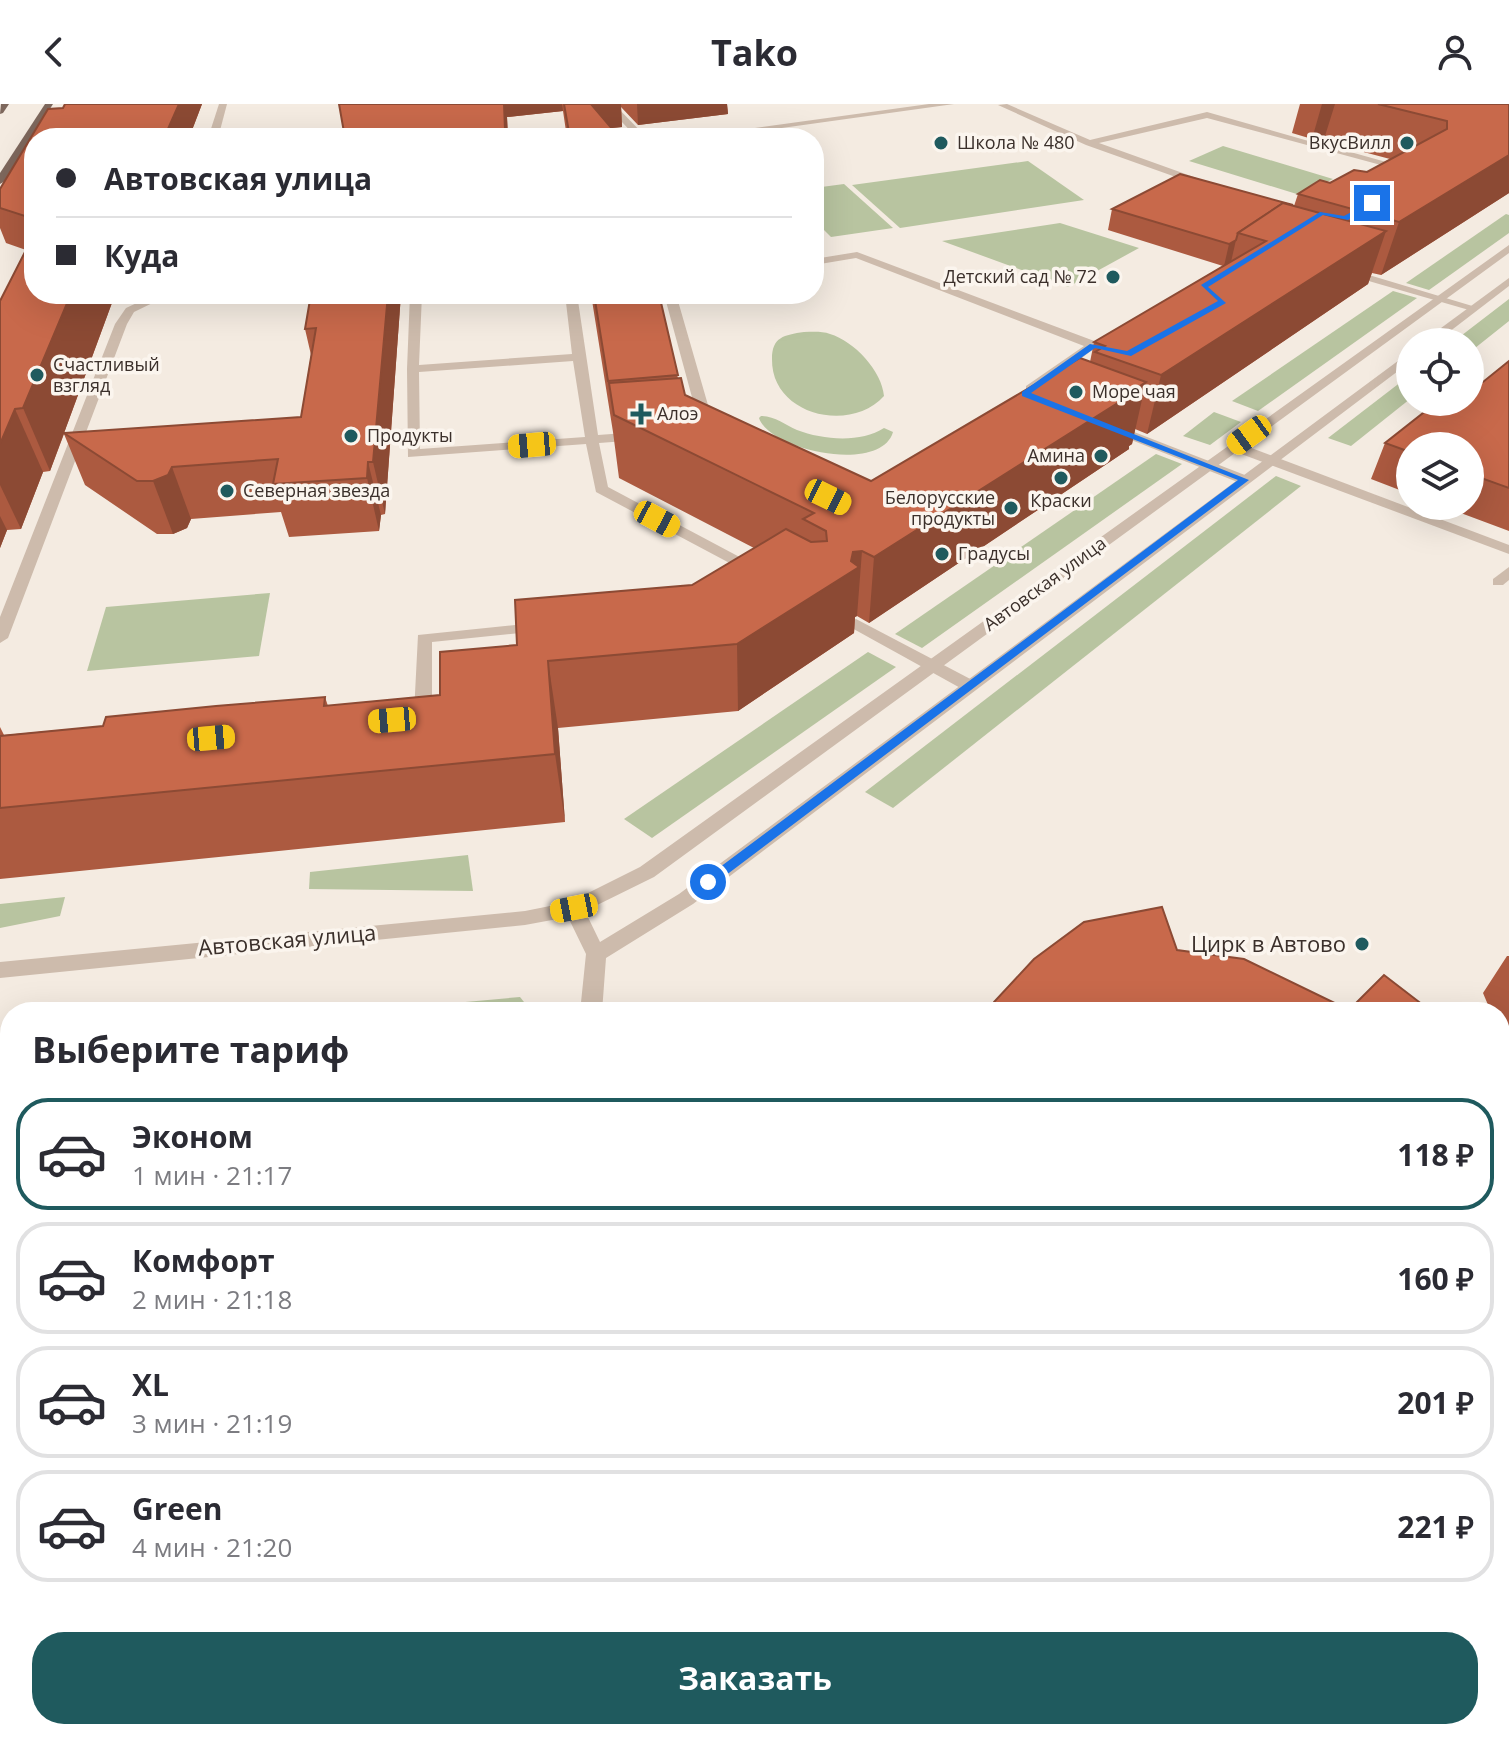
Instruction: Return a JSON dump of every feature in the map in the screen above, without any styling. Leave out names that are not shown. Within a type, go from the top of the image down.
[{"type":"main road","points":[[0,111],[5,104]]},
{"type":"main road","points":[[34,128],[49,104]]},
{"type":"main road","points":[[0,181],[24,143]]},
{"type":"street","points":[[216,128],[223,104]]},
{"type":"street","points":[[609,104],[632,128]]},
{"type":"street","points":[[838,104],[858,117]]},
{"type":"street","points":[[769,128],[950,104]]},
{"type":"street","points":[[989,104],[1004,104],[1089,143],[1189,181],[1219,188]]},
{"type":"street","points":[[1089,143],[1207,115],[1411,170]]},
{"type":"street","name":"Автовская улица","points":[[0,970],[525,918],[574,908],[647,872],[1509,248]]},
{"type":"street","points":[[824,260],[857,255],[1099,347],[1025,394],[1038,399]]},
{"type":"street","points":[[1327,266],[1473,308]]},
{"type":"street","points":[[1447,328],[1509,281]]},
{"type":"street","points":[[0,638],[121,324],[130,310],[143,304]]},
{"type":"street","points":[[416,304],[413,454],[652,435]]},
{"type":"street","points":[[572,304],[601,489],[770,578],[747,592]]},
{"type":"street","points":[[673,304],[703,412],[689,432],[711,439]]},
{"type":"street","points":[[413,369],[579,357]]},
{"type":"street","name":"Автовская улица","points":[[596,954],[686,899],[1396,366]]},
{"type":"street","points":[[1104,425],[1245,480]]},
{"type":"street","points":[[1233,446],[1509,550]]},
{"type":"street","points":[[856,624],[970,686]]},
{"type":"street","points":[[391,720],[423,717],[424,638],[561,626]]},
{"type":"street","points":[[574,908],[596,954],[592,1002]]},
{"type":"green space","points":[[1223,146],[1333,179],[1300,195],[1189,161]]},
{"type":"green space","points":[[1028,161],[1084,200],[900,228],[852,185]]},
{"type":"green space","points":[[844,184],[893,228],[831,237],[824,230],[824,187]]},
{"type":"green space","points":[[1506,214],[1509,215],[1509,233],[1429,290],[1406,283]]},
{"type":"green space","points":[[1060,223],[1139,248],[1068,287],[942,241]]},
{"type":"green space","points":[[1393,291],[1417,298],[1258,411],[1232,401]]},
{"type":"green space","points":[[1509,299],[1509,321],[1484,341],[1484,328],[1471,328]]},
{"type":"green space","points":[[804,332],[830,334],[857,350],[878,377],[884,396],[869,408],[833,416],[815,413],[784,394],[775,378],[772,359],[774,346],[780,338]]},
{"type":"green space","points":[[1396,386],[1396,410],[1351,446],[1328,438]]},
{"type":"green space","points":[[1214,412],[1241,422],[1210,445],[1183,436]]},
{"type":"green space","points":[[761,416],[797,430],[830,438],[864,436],[884,428],[893,432],[884,445],[869,452],[848,455],[826,453],[783,440],[767,430],[759,418]]},
{"type":"green space","points":[[1156,454],[1182,464],[922,648],[895,634]]},
{"type":"green space","points":[[1276,476],[1301,486],[893,808],[865,792]]},
{"type":"green space","points":[[270,593],[259,656],[87,671],[106,607]]},
{"type":"green space","points":[[868,652],[896,667],[652,838],[624,819]]},
{"type":"green space","points":[[468,855],[473,891],[309,889],[310,872]]},
{"type":"green space","points":[[65,897],[60,916],[0,928],[0,904]]},
{"type":"green space","points":[[520,997],[524,1002],[465,1002]]},
{"type":"building","points":[[65,104],[179,104],[168,128],[37,128],[48,109],[63,108]]},
{"type":"building","points":[[339,104],[504,104],[505,128],[343,128]]},
{"type":"building","points":[[564,104],[591,104],[611,128],[568,128]]},
{"type":"building","points":[[1378,104],[1509,104],[1509,155],[1399,222],[1298,194],[1320,180],[1330,183],[1354,170],[1367,172],[1447,129],[1447,121]]},
{"type":"building","points":[[24,149],[24,216],[0,208],[0,189]]},
{"type":"building","points":[[1180,174],[1293,205],[1283,203],[1238,233],[1236,240],[1229,244],[1112,209]]},
{"type":"building","points":[[1283,203],[1386,231],[1161,375],[1095,352],[1105,346],[1094,342],[1266,241],[1238,233]]},
{"type":"building","points":[[24,254],[24,304],[67,304],[23,408],[15,409],[0,444],[0,301]]},
{"type":"building","points":[[309,304],[387,304],[373,462],[368,462],[367,478],[273,484],[278,459],[172,467],[168,475],[153,481],[137,481],[64,433],[301,417],[316,328],[305,329]]},
{"type":"building","points":[[596,304],[661,304],[678,375],[608,381]]},
{"type":"building","points":[[1080,358],[1146,382],[1140,386],[1143,387],[874,557],[862,551],[853,552],[851,561],[859,567],[737,644],[548,661],[555,754],[0,808],[0,736],[103,726],[106,717],[216,706],[325,697],[324,706],[440,695],[440,652],[517,645],[515,600],[692,585],[786,529],[811,542],[827,541],[826,531],[803,519],[814,513],[614,415],[609,383],[681,378],[685,395],[871,481]]},
{"type":"building","points":[[1509,361],[1509,488],[1484,479],[1484,432],[1399,432],[1419,416],[1484,416],[1484,381]]},
{"type":"building","points":[[1396,434],[1396,447],[1385,443]]},
{"type":"building","points":[[1162,907],[1177,950],[1244,959],[1333,1002],[994,1002],[1034,959],[1084,922]]},
{"type":"building","points":[[1384,975],[1419,1002],[1357,1002]]},
{"type":"place","name":"Школа № 480","points":[[941,143]]},
{"type":"place","name":"ВкусВилл","points":[[1407,143]]},
{"type":"place","name":"Детский сад № 72","points":[[1113,277]]},
{"type":"place","name":"Счастливый взгляд","points":[[37,375]]},
{"type":"place","name":"Море чая","points":[[1076,392]]},
{"type":"place","name":"Алоэ","points":[[641,414]]},
{"type":"place","name":"Продукты","points":[[351,436]]},
{"type":"place","name":"Амина","points":[[1101,456]]},
{"type":"place","name":"Краски","points":[[1061,478]]},
{"type":"place","name":"Северная звезда","points":[[227,491]]},
{"type":"place","name":"Белорусские продукты","points":[[1011,508]]},
{"type":"place","name":"Градусы","points":[[942,554]]},
{"type":"place","name":"Цирк в Автово","points":[[1362,944]]},
{"type":"route","points":[[708,882],[1245,480],[1025,394],[1093,345],[1128,354],[1224,301],[1203,287],[1322,213],[1345,218],[1372,203]]}]
